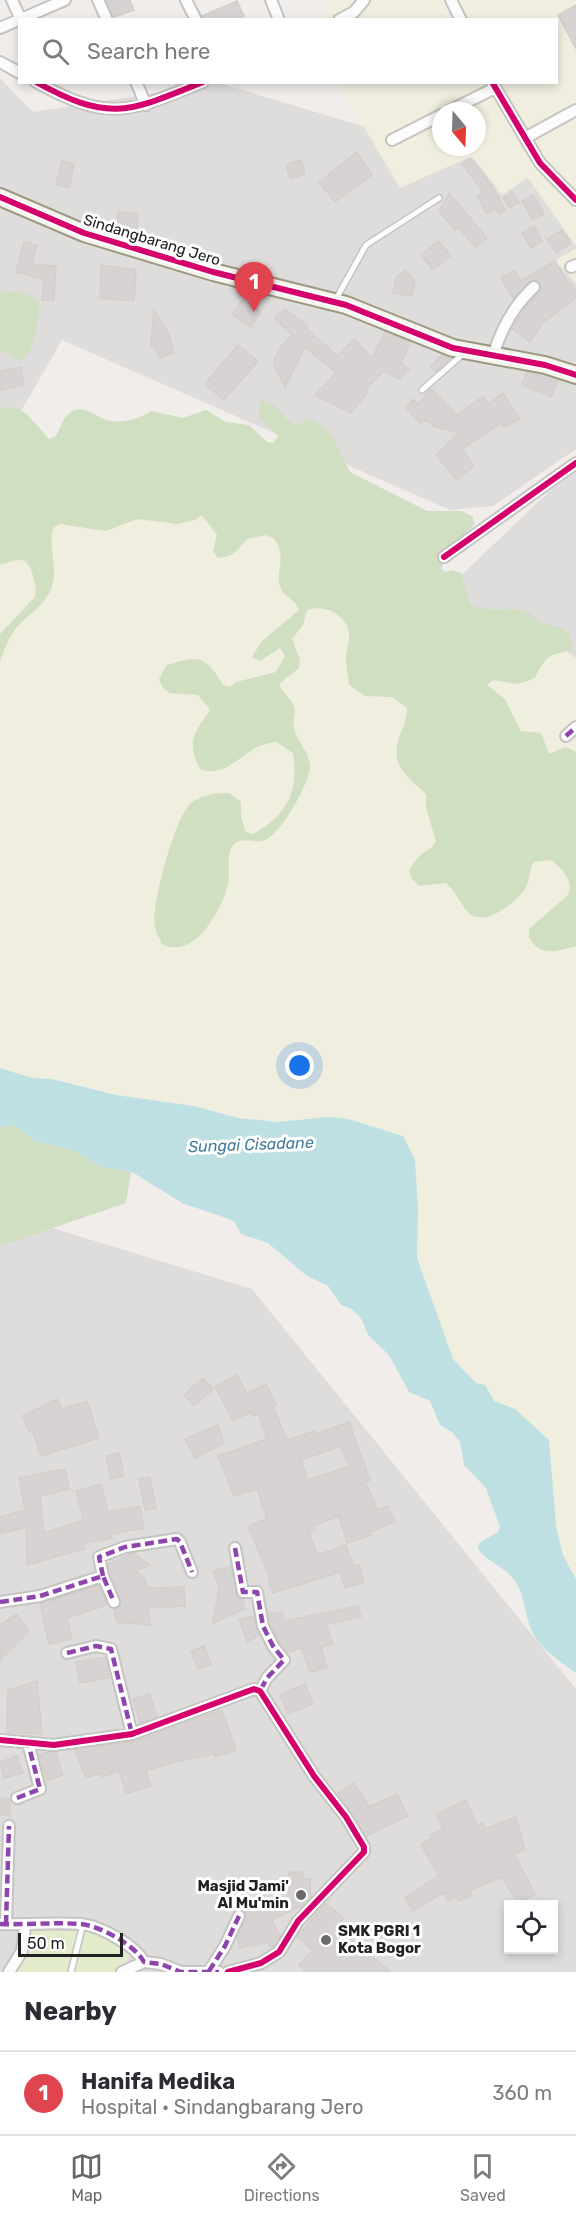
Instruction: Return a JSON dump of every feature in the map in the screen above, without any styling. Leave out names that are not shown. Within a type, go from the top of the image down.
[{"type":"street","points":[[12,0],[21,18]]},
{"type":"street","points":[[23,18],[65,0]]},
{"type":"street","points":[[98,0],[106,18]]},
{"type":"street","points":[[186,0],[195,18]]},
{"type":"street","points":[[271,0],[278,18]]},
{"type":"street","points":[[343,18],[354,12],[364,0]]},
{"type":"street","points":[[451,0],[459,18]]},
{"type":"street","points":[[0,28],[18,20]]},
{"type":"street","points":[[0,62],[18,72]]},
{"type":"street","points":[[137,84],[146,105]]},
{"type":"street","points":[[51,87],[111,111],[146,105],[198,84]]},
{"type":"street","points":[[465,102],[494,85],[540,164],[575,197]]},
{"type":"street","points":[[525,138],[576,110]]},
{"type":"street","points":[[392,140],[432,120]]},
{"type":"street","name":"Sindangbarang Jero","points":[[0,197],[108,241],[213,272],[334,302],[437,343],[466,351],[545,365],[576,375]]},
{"type":"street","points":[[493,356],[508,318],[520,300],[534,287]]},
{"type":"street","points":[[444,557],[576,463]]},
{"type":"street","points":[[566,736],[576,726]]},
{"type":"street","points":[[114,1602],[103,1576],[99,1557],[124,1547],[177,1539],[192,1572]]},
{"type":"street","points":[[235,1548],[243,1592],[257,1592],[263,1626],[273,1646],[284,1660],[267,1678],[260,1691]]},
{"type":"street","points":[[0,1602],[40,1596],[103,1576]]},
{"type":"street","points":[[67,1653],[96,1646],[111,1649],[132,1734]]},
{"type":"street","points":[[0,1740],[61,1744],[132,1734],[254,1689],[260,1691],[314,1776],[346,1816],[364,1847],[364,1852],[297,1921],[279,1952],[261,1962],[228,1972]]},
{"type":"street","points":[[17,1798],[40,1789],[28,1743]]},
{"type":"street","points":[[9,1826],[3,1924],[25,1926],[83,1924],[138,1951],[144,1962]]},
{"type":"street","points":[[209,1971],[225,1946],[239,1916]]},
{"type":"street","points":[[9,1972],[22,1951],[25,1926]]},
{"type":"street","points":[[122,1972],[144,1962],[161,1964],[181,1972],[219,1972]]},
{"type":"lane","points":[[334,302],[366,245],[439,198]]},
{"type":"lane","points":[[422,390],[466,351]]},
{"type":"lane","points":[[71,1972],[83,1924]]},
{"type":"shaded area","points":[[325,0],[576,0],[576,246],[528,178],[502,195],[472,156],[400,188],[339,84],[558,84],[558,18],[322,18],[329,9]]},
{"type":"shaded area","points":[[0,78],[33,112],[222,84],[432,147],[432,156],[463,156],[576,190],[576,449],[493,506],[450,510],[62,340],[0,448]]},
{"type":"shaded area","points":[[576,248],[576,283],[555,261]]},
{"type":"shaded area","points":[[75,424],[429,561],[465,614],[557,645],[576,658],[576,1579],[563,1555],[556,1526],[549,1440],[515,1409],[494,1401],[453,1359],[445,1341],[417,1258],[418,1209],[403,1136],[348,1119],[278,1122],[238,1118],[194,1106],[116,1095],[52,1079],[32,1078],[0,1068],[0,552]]},
{"type":"shaded area","points":[[576,466],[576,765],[411,623]]},
{"type":"shaded area","points":[[0,1212],[252,1289],[576,1689],[576,1972],[0,1972]]},
{"type":"green space","points":[[0,291],[23,293],[37,299],[38,321],[25,359],[16,360],[0,349]]},
{"type":"green space","points":[[260,401],[276,407],[296,426],[309,419],[322,425],[333,438],[350,472],[427,511],[461,511],[472,516],[475,524],[448,551],[441,569],[445,572],[453,570],[461,573],[470,605],[485,609],[521,610],[541,622],[564,630],[571,637],[571,650],[548,658],[535,678],[518,684],[493,680],[487,685],[505,699],[521,731],[541,733],[549,754],[566,747],[576,752],[576,946],[556,951],[544,950],[533,944],[529,937],[529,929],[568,895],[570,885],[568,880],[551,860],[534,862],[527,885],[518,898],[501,910],[484,917],[476,917],[469,913],[446,883],[419,886],[412,879],[409,871],[413,864],[421,854],[432,848],[436,841],[426,808],[426,794],[401,768],[396,754],[407,708],[392,697],[365,696],[349,685],[346,656],[349,635],[347,625],[338,615],[320,608],[307,610],[303,625],[292,639],[300,660],[299,668],[279,684],[294,706],[294,729],[306,752],[310,767],[300,796],[286,819],[271,836],[261,841],[238,842],[231,848],[229,879],[225,895],[205,930],[185,945],[174,947],[162,944],[155,927],[156,902],[171,844],[190,804],[208,795],[229,793],[241,802],[241,817],[246,832],[253,834],[283,810],[292,790],[294,767],[293,753],[276,742],[257,747],[225,768],[201,770],[194,753],[194,739],[199,725],[210,710],[198,695],[170,693],[163,688],[159,679],[167,665],[194,659],[206,663],[223,685],[230,687],[236,682],[276,672],[285,656],[280,648],[260,661],[252,657],[261,642],[299,610],[281,589],[279,577],[281,560],[274,538],[265,535],[247,539],[238,550],[218,558],[213,551],[217,535],[202,515],[195,520],[177,524],[138,519],[105,531],[60,524],[53,528],[54,574],[51,589],[44,601],[14,631],[0,661],[0,634],[34,598],[36,589],[30,566],[23,560],[0,565],[0,409],[15,407],[28,415],[49,439],[56,436],[62,423],[71,412],[80,409],[106,420],[117,421],[136,418],[151,411],[183,418],[206,410],[226,422],[249,425],[267,442],[273,443],[278,436],[259,418]]},
{"type":"green space","points":[[15,1125],[35,1141],[73,1150],[101,1167],[131,1171],[126,1203],[0,1246],[0,1127]]},
{"type":"green space","points":[[29,1931],[90,1931],[133,1953],[117,1972],[13,1972],[26,1955]]},
{"type":"water","name":"Sungai Cisadane","points":[[0,1068],[32,1078],[52,1079],[116,1095],[194,1106],[238,1118],[278,1122],[329,1117],[348,1119],[403,1136],[415,1160],[418,1209],[417,1258],[453,1359],[476,1383],[485,1385],[494,1401],[515,1409],[549,1440],[556,1526],[563,1555],[576,1579],[576,1673],[540,1644],[529,1624],[522,1595],[515,1581],[478,1549],[479,1543],[498,1532],[500,1527],[486,1488],[464,1465],[460,1442],[452,1432],[440,1425],[430,1401],[409,1392],[389,1355],[368,1335],[361,1318],[352,1309],[341,1305],[328,1286],[307,1276],[268,1243],[241,1234],[235,1222],[182,1203],[132,1172],[101,1167],[73,1150],[35,1141],[15,1125],[0,1127]]},
{"type":"building","points":[[106,0],[130,0],[134,10],[114,17]]},
{"type":"building","points":[[237,1],[244,16],[240,18],[202,18],[202,16]]},
{"type":"building","points":[[576,5],[576,49],[558,15]]},
{"type":"building","points":[[357,152],[372,175],[335,202],[319,182]]},
{"type":"building","points":[[471,158],[492,186],[505,210],[499,214],[496,209],[487,214],[477,196],[484,193],[462,164]]},
{"type":"building","points":[[301,160],[305,174],[290,179],[286,165]]},
{"type":"building","points":[[62,161],[74,164],[69,188],[56,185]]},
{"type":"building","points":[[512,192],[519,202],[510,208],[503,198]]},
{"type":"building","points":[[449,193],[487,238],[475,247],[458,227],[455,230],[439,211]]},
{"type":"building","points":[[533,195],[544,214],[533,220],[522,201]]},
{"type":"building","points":[[118,212],[138,213],[137,233],[117,232]]},
{"type":"building","points":[[534,226],[542,241],[531,248],[522,233]]},
{"type":"building","points":[[562,230],[571,243],[556,253],[547,239]]},
{"type":"building","points":[[438,241],[451,256],[433,270],[421,255]]},
{"type":"building","points":[[24,242],[37,245],[32,264],[56,266],[54,301],[42,300],[44,279],[16,272]]},
{"type":"building","points":[[555,261],[576,290],[576,298],[543,323],[530,342],[512,329],[526,307],[540,292],[541,285],[537,280],[532,280],[513,298],[501,278],[515,270],[521,281]]},
{"type":"building","points":[[101,265],[136,270],[134,301],[100,298]]},
{"type":"building","points":[[405,270],[415,281],[412,296],[393,293],[396,278]]},
{"type":"building","points":[[243,299],[261,312],[251,327],[232,314]]},
{"type":"building","points":[[285,309],[308,326],[306,328],[337,356],[354,339],[372,358],[385,332],[411,342],[401,363],[409,369],[399,379],[384,371],[366,389],[368,392],[351,413],[315,395],[336,373],[305,347],[285,387],[273,363],[279,349],[292,335],[274,318]]},
{"type":"building","points":[[154,310],[168,331],[174,353],[159,358],[155,347],[151,346]]},
{"type":"building","points":[[238,345],[258,361],[224,400],[205,384]]},
{"type":"building","points":[[442,355],[450,359],[435,372],[430,367]]},
{"type":"building","points":[[21,367],[24,385],[0,390],[0,371]]},
{"type":"building","points":[[527,372],[558,381],[551,397],[522,385]]},
{"type":"building","points":[[431,389],[457,415],[483,396],[488,404],[503,393],[520,419],[504,427],[501,423],[462,449],[474,466],[457,480],[436,455],[459,433],[433,426],[428,421],[420,423],[406,408],[413,399],[418,404]]},
{"type":"building","points":[[237,1375],[247,1394],[266,1384],[276,1404],[273,1406],[287,1440],[315,1431],[316,1434],[349,1422],[370,1480],[365,1482],[378,1510],[388,1506],[395,1522],[370,1532],[371,1535],[347,1543],[339,1516],[313,1526],[315,1530],[309,1532],[317,1555],[346,1545],[354,1566],[359,1565],[364,1582],[345,1588],[340,1572],[273,1593],[268,1579],[270,1579],[248,1526],[267,1519],[257,1489],[234,1496],[218,1456],[267,1439],[258,1413],[253,1416],[250,1412],[233,1421],[215,1386]],"holes":[[[341,1446],[349,1466],[308,1480],[301,1460]]]},
{"type":"building","points":[[203,1378],[213,1389],[194,1406],[184,1395]]},
{"type":"building","points":[[57,1399],[62,1409],[87,1401],[99,1438],[41,1456],[32,1430],[29,1431],[22,1416]]},
{"type":"building","points":[[218,1425],[224,1443],[195,1458],[185,1439]]},
{"type":"building","points":[[119,1453],[124,1476],[111,1479],[106,1456]]},
{"type":"building","points":[[65,1469],[69,1489],[40,1496],[44,1533],[83,1520],[76,1491],[101,1484],[108,1512],[140,1506],[144,1528],[107,1535],[112,1538],[83,1544],[84,1549],[27,1565],[26,1527],[0,1534],[0,1517],[25,1510],[19,1478]]},
{"type":"building","points":[[150,1477],[156,1508],[145,1510],[139,1479]]},
{"type":"building","points":[[133,1553],[151,1566],[135,1570],[144,1577],[147,1588],[184,1587],[185,1606],[148,1608],[151,1625],[117,1622],[114,1609],[120,1606],[121,1600],[108,1564]]},
{"type":"building","points":[[231,1566],[236,1594],[243,1599],[245,1609],[213,1623],[219,1588],[213,1571]]},
{"type":"building","points":[[99,1585],[107,1605],[67,1618],[72,1639],[49,1644],[40,1604]]},
{"type":"building","points":[[358,1606],[361,1617],[326,1624],[333,1644],[321,1647],[327,1668],[310,1672],[301,1647],[288,1653],[279,1642],[268,1614],[282,1612],[284,1621]]},
{"type":"building","points":[[17,1614],[29,1631],[0,1660],[0,1625]]},
{"type":"building","points":[[254,1616],[259,1635],[247,1642],[239,1619]]},
{"type":"building","points":[[204,1646],[211,1664],[198,1669],[191,1652]]},
{"type":"building","points":[[105,1657],[109,1678],[80,1683],[76,1662]]},
{"type":"building","points":[[37,1681],[42,1734],[7,1732],[8,1690]]},
{"type":"building","points":[[305,1684],[313,1704],[288,1714],[280,1695]]},
{"type":"building","points":[[150,1694],[157,1717],[140,1723],[133,1699]]},
{"type":"building","points":[[222,1710],[236,1750],[215,1757],[214,1754],[174,1762],[146,1771],[151,1786],[126,1794],[119,1771],[102,1777],[101,1773],[86,1778],[75,1750],[134,1741]]},
{"type":"building","points":[[56,1752],[63,1775],[47,1780],[39,1755]]},
{"type":"building","points":[[17,1756],[23,1773],[4,1778],[0,1762]]},
{"type":"building","points":[[354,1783],[369,1807],[397,1794],[408,1816],[366,1836],[338,1793]]},
{"type":"building","points":[[0,1798],[10,1799],[10,1816],[0,1815]]},
{"type":"building","points":[[466,1800],[477,1825],[483,1823],[485,1829],[516,1817],[525,1849],[514,1854],[535,1894],[525,1900],[516,1900],[502,1877],[470,1890],[472,1895],[458,1901],[457,1897],[448,1901],[444,1892],[413,1911],[405,1898],[439,1875],[421,1845],[432,1838],[430,1835],[443,1829],[437,1814]]},
{"type":"building","points":[[289,1872],[303,1872],[303,1879],[310,1879],[311,1897],[303,1905],[272,1920],[280,1936],[274,1946],[271,1948],[268,1942],[240,1948],[237,1937],[246,1916],[242,1904],[264,1896],[268,1904],[289,1895]]},
{"type":"building","name":"SMK PGRI 1 Kota Bogor","points":[[326,1903],[344,1918],[337,1928],[391,1972],[306,1972],[299,1965],[313,1950],[297,1937]]},
{"type":"marked path","points":[[566,736],[576,727]]},
{"type":"marked path","points":[[103,1576],[99,1557],[125,1547],[177,1539],[192,1572]]},
{"type":"marked path","points":[[235,1548],[243,1592],[257,1592],[263,1626],[273,1646],[284,1660],[267,1678],[260,1691]]},
{"type":"marked path","points":[[0,1602],[40,1596],[103,1576],[114,1602]]},
{"type":"marked path","points":[[67,1653],[96,1646],[111,1649],[132,1734]]},
{"type":"marked path","points":[[17,1798],[40,1789],[28,1743]]},
{"type":"marked path","points":[[6,1924],[9,1826]]},
{"type":"marked path","points":[[209,1971],[225,1946],[239,1916]]},
{"type":"marked path","points":[[0,1924],[81,1924],[107,1932],[133,1949],[144,1962],[161,1964],[181,1972],[219,1972]]},
{"type":"cycle path","points":[[40,84],[83,104],[120,109],[156,100],[198,84]]},
{"type":"cycle path","points":[[493,84],[540,163],[576,200]]},
{"type":"cycle path","points":[[0,197],[84,233],[213,272],[346,305],[453,348],[545,365],[576,375]]},
{"type":"cycle path","points":[[444,557],[576,463]]},
{"type":"cycle path","points":[[0,1740],[54,1745],[132,1734],[254,1689],[260,1691],[314,1776],[346,1817],[364,1847],[364,1852],[298,1921],[279,1952],[261,1963],[228,1972]]},
{"type":"place","name":"Hanifa Medika","points":[[254,312]]},
{"type":"place","name":"Masjid Jami' Al Mu'min","points":[[301,1895]]},
{"type":"place","name":"SMK PGRI 1 Kota Bogor","points":[[326,1940]]}]
